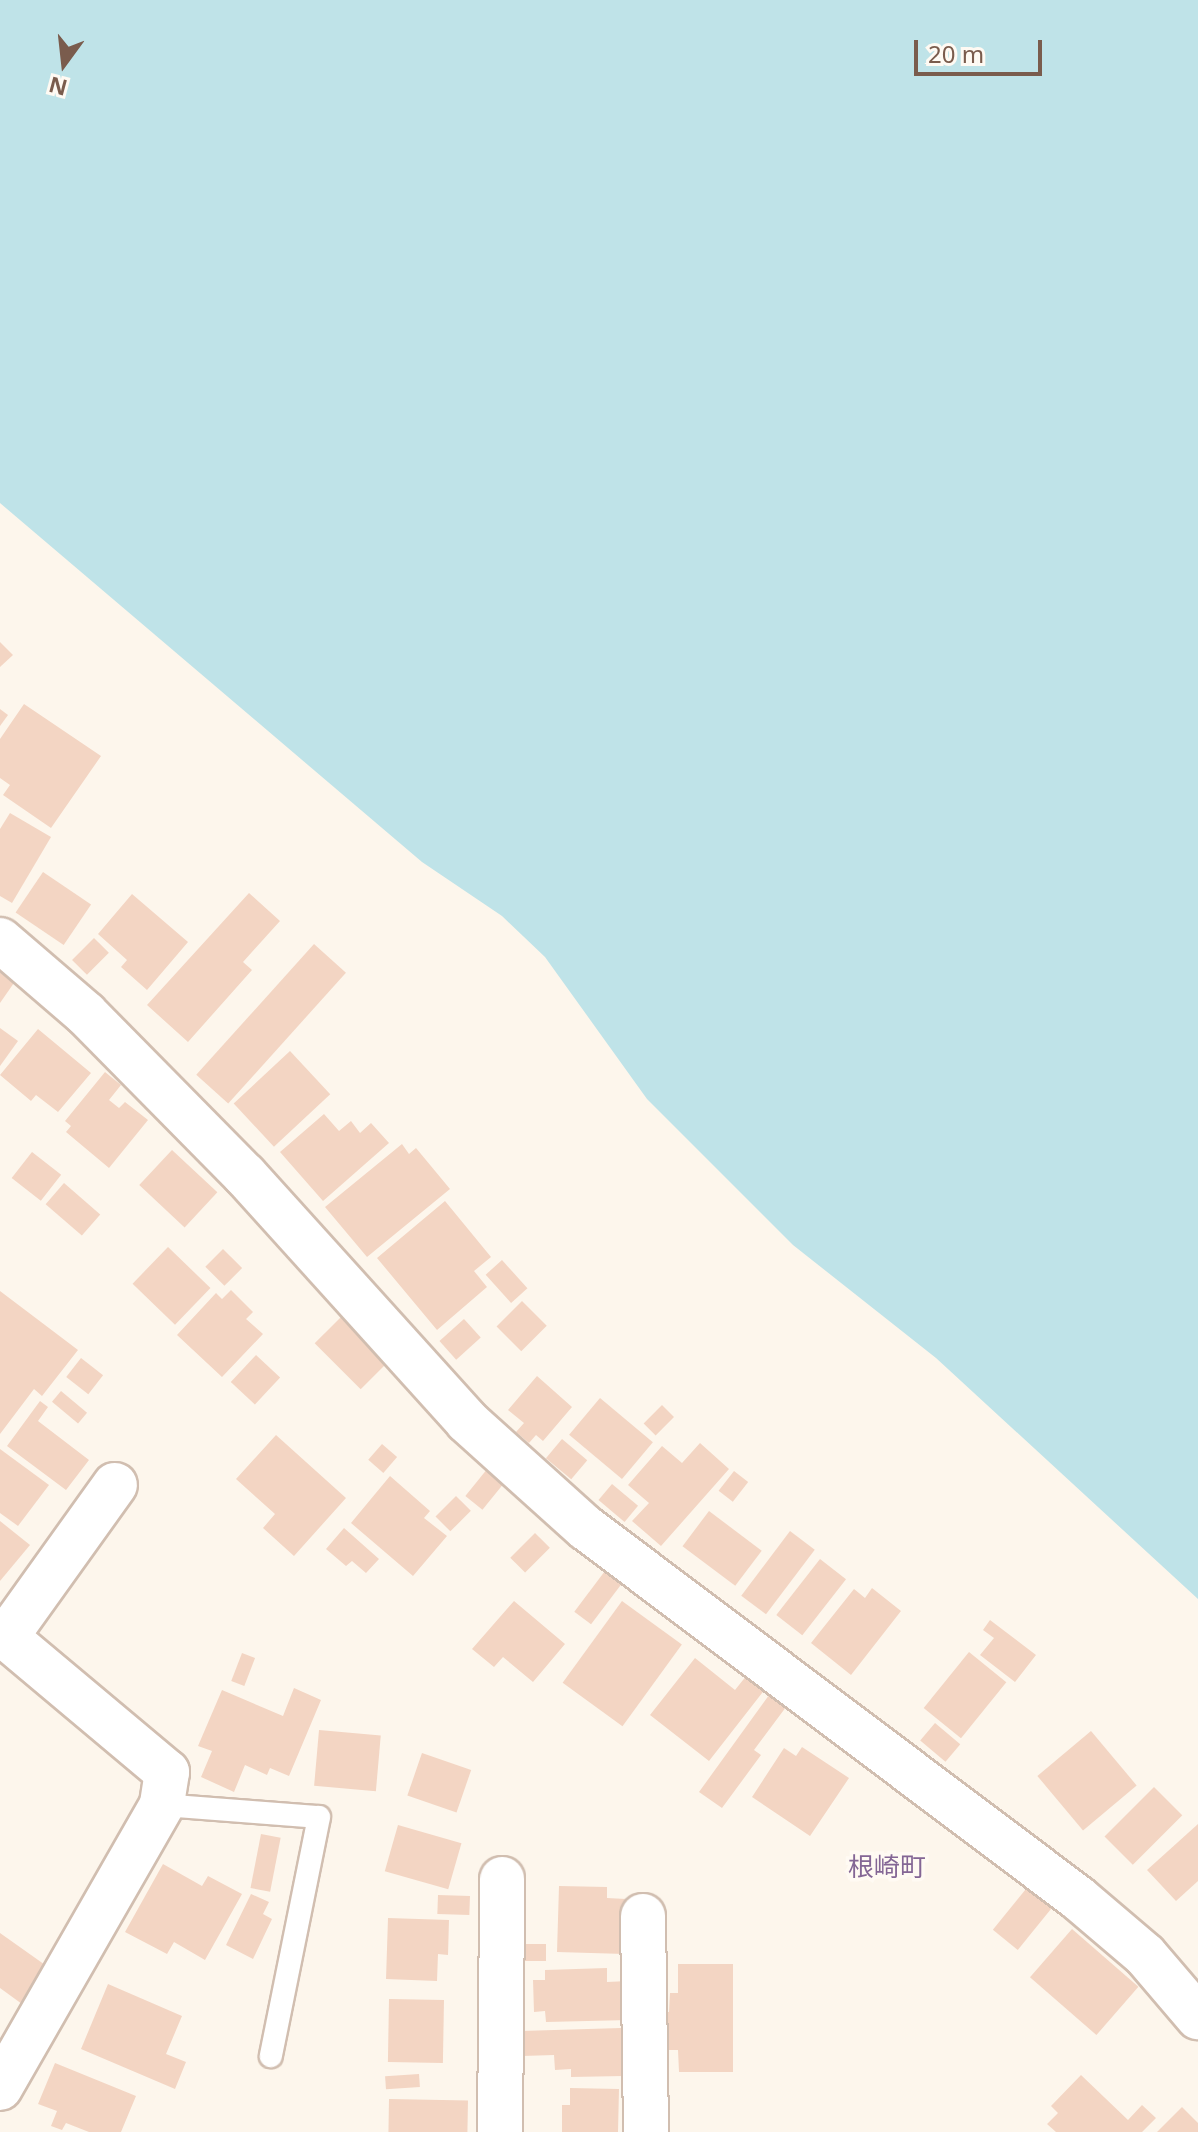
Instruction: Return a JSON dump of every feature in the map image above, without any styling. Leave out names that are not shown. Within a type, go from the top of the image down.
[{"type":"street","points":[[0,940],[97,1024],[245,1175],[467,1421],[586,1528],[1078,1898],[1145,1955],[1198,2017]]},
{"type":"street","points":[[0,2088],[162,1805],[167,1772],[3,1635],[115,1485]]},
{"type":"street","points":[[500,2132],[502,1879]]},
{"type":"street","points":[[643,1916],[646,2132]]},
{"type":"lane","points":[[162,1805],[319,1817],[271,2056]]},
{"type":"water","points":[[0,0],[1198,0],[1198,1599],[936,1358],[793,1245],[647,1099],[545,957],[502,916],[422,862],[0,503]]},
{"type":"building","points":[[0,642],[13,655],[0,667]]},
{"type":"building","points":[[24,704],[101,756],[51,828],[3,795],[10,785],[0,778],[0,739]]},
{"type":"building","points":[[0,709],[8,715],[0,726]]},
{"type":"building","points":[[10,813],[51,837],[12,903],[0,896],[0,829]]},
{"type":"building","points":[[43,872],[91,904],[64,945],[16,913]]},
{"type":"building","points":[[249,893],[280,921],[243,962],[252,970],[188,1042],[147,1005]]},
{"type":"building","points":[[132,894],[188,942],[147,990],[121,967],[127,960],[98,934]]},
{"type":"building","points":[[94,938],[109,953],[87,975],[72,960]]},
{"type":"building","points":[[314,944],[346,973],[228,1104],[196,1075]]},
{"type":"building","points":[[0,969],[16,980],[0,1003]]},
{"type":"building","points":[[0,1028],[18,1041],[0,1066]]},
{"type":"building","points":[[38,1029],[91,1073],[58,1112],[36,1095],[31,1101],[0,1075]]},
{"type":"building","points":[[290,1051],[330,1094],[274,1147],[234,1104]]},
{"type":"building","points":[[105,1072],[121,1085],[109,1100],[119,1108],[125,1102],[148,1120],[109,1168],[66,1132],[71,1126],[65,1121]]},
{"type":"building","points":[[324,1114],[339,1131],[351,1121],[360,1133],[371,1123],[389,1143],[323,1201],[280,1152]]},
{"type":"building","points":[[402,1144],[409,1154],[416,1148],[450,1189],[367,1257],[325,1207]]},
{"type":"building","points":[[172,1150],[217,1192],[185,1227],[139,1185]]},
{"type":"building","points":[[32,1152],[61,1175],[41,1201],[12,1178]]},
{"type":"building","points":[[64,1183],[100,1214],[82,1236],[46,1204]]},
{"type":"building","points":[[445,1201],[491,1257],[474,1271],[487,1287],[437,1330],[377,1258]]},
{"type":"building","points":[[168,1247],[210,1288],[175,1325],[133,1284]]},
{"type":"building","points":[[223,1249],[242,1268],[224,1286],[205,1267]]},
{"type":"building","points":[[502,1260],[527,1288],[511,1303],[486,1275]]},
{"type":"building","points":[[231,1290],[253,1312],[246,1319],[263,1334],[222,1377],[177,1335],[216,1293],[222,1299]]},
{"type":"building","points":[[0,1291],[78,1350],[42,1396],[34,1389],[0,1434]]},
{"type":"building","points":[[522,1301],[547,1326],[521,1351],[497,1326]]},
{"type":"building","points":[[343,1315],[389,1361],[361,1389],[315,1343]]},
{"type":"building","points":[[464,1319],[481,1338],[456,1360],[439,1341]]},
{"type":"building","points":[[256,1355],[280,1378],[255,1405],[231,1382]]},
{"type":"building","points":[[81,1358],[103,1375],[88,1394],[66,1377]]},
{"type":"building","points":[[537,1376],[572,1407],[543,1441],[536,1435],[529,1443],[516,1432],[524,1423],[508,1410]]},
{"type":"building","points":[[61,1391],[87,1413],[78,1424],[52,1402]]},
{"type":"building","points":[[600,1398],[653,1442],[622,1479],[569,1435]]},
{"type":"building","points":[[40,1401],[48,1407],[38,1421],[89,1460],[66,1490],[7,1446]]},
{"type":"building","points":[[662,1405],[674,1417],[656,1435],[644,1423]]},
{"type":"building","points":[[276,1435],[346,1498],[294,1556],[263,1528],[275,1514],[236,1479]]},
{"type":"building","points":[[562,1439],[587,1460],[571,1479],[546,1458]]},
{"type":"building","points":[[700,1443],[729,1469],[661,1546],[632,1521],[649,1503],[628,1485],[662,1446],[682,1463]]},
{"type":"building","points":[[382,1444],[397,1457],[383,1473],[368,1460]]},
{"type":"building","points":[[0,1449],[49,1485],[18,1526],[0,1513]]},
{"type":"building","points":[[488,1468],[505,1482],[482,1510],[465,1496]]},
{"type":"building","points":[[734,1471],[748,1482],[733,1502],[719,1491]]},
{"type":"building","points":[[390,1476],[430,1511],[424,1518],[447,1536],[413,1576],[351,1523]]},
{"type":"building","points":[[612,1484],[638,1506],[625,1522],[599,1500]]},
{"type":"building","points":[[456,1496],[471,1511],[450,1531],[435,1517]]},
{"type":"building","points":[[709,1511],[762,1551],[735,1586],[683,1546]]},
{"type":"building","points":[[0,1521],[30,1545],[0,1581]]},
{"type":"building","points":[[344,1528],[379,1559],[366,1573],[352,1561],[346,1566],[326,1549]]},
{"type":"building","points":[[790,1531],[815,1550],[766,1614],[741,1596]]},
{"type":"building","points":[[535,1533],[550,1548],[525,1573],[510,1558]]},
{"type":"building","points":[[820,1559],[846,1579],[802,1635],[776,1615]]},
{"type":"building","points":[[611,1563],[628,1576],[591,1624],[574,1612]]},
{"type":"building","points":[[872,1588],[901,1611],[851,1675],[811,1643],[854,1589],[865,1598]]},
{"type":"building","points":[[514,1601],[565,1644],[533,1682],[503,1657],[494,1667],[472,1649]]},
{"type":"building","points":[[622,1601],[682,1644],[623,1726],[563,1683]]},
{"type":"building","points":[[990,1620],[1036,1655],[1015,1682],[980,1655],[994,1638],[983,1630]]},
{"type":"building","points":[[969,1652],[1006,1682],[961,1738],[924,1708]]},
{"type":"building","points":[[242,1653],[255,1658],[244,1686],[231,1681]]},
{"type":"building","points":[[695,1658],[735,1690],[751,1670],[769,1684],[709,1761],[650,1715]]},
{"type":"building","points":[[294,1688],[321,1700],[289,1776],[270,1768],[267,1775],[245,1765],[234,1792],[201,1777],[212,1751],[198,1746],[222,1690],[283,1716]]},
{"type":"building","points":[[772,1691],[789,1703],[754,1750],[761,1755],[722,1808],[699,1792]]},
{"type":"building","points":[[935,1723],[960,1744],[945,1762],[920,1741]]},
{"type":"building","points":[[319,1730],[381,1735],[376,1791],[314,1786]]},
{"type":"building","points":[[1091,1731],[1137,1785],[1083,1830],[1037,1776]]},
{"type":"building","points":[[802,1747],[849,1778],[810,1836],[752,1797],[784,1748],[796,1756]]},
{"type":"building","points":[[422,1753],[471,1770],[457,1812],[407,1796]]},
{"type":"building","points":[[1154,1787],[1182,1815],[1133,1865],[1105,1836]]},
{"type":"building","points":[[1198,1824],[1198,1881],[1176,1901],[1147,1870]]},
{"type":"building","points":[[398,1825],[461,1843],[448,1889],[385,1871]]},
{"type":"building","points":[[261,1834],[281,1838],[270,1892],[251,1888]]},
{"type":"building","points":[[163,1864],[202,1886],[208,1876],[242,1894],[205,1960],[174,1942],[167,1954],[125,1932]]},
{"type":"building","points":[[1030,1884],[1055,1904],[1018,1950],[993,1930]]},
{"type":"building","points":[[559,1886],[607,1887],[607,1898],[626,1899],[625,1954],[557,1952]]},
{"type":"building","points":[[251,1894],[269,1902],[263,1914],[272,1919],[253,1959],[226,1945]]},
{"type":"building","points":[[438,1895],[470,1896],[469,1915],[437,1914]]},
{"type":"building","points":[[388,1918],[449,1920],[448,1955],[438,1954],[437,1981],[386,1979]]},
{"type":"building","points":[[1072,1929],[1138,1987],[1096,2035],[1030,1977]]},
{"type":"building","points":[[0,1933],[48,1967],[22,2004],[0,1988]]},
{"type":"building","points":[[522,1944],[546,1944],[546,1961],[522,1961]]},
{"type":"building","points":[[678,1964],[733,1964],[733,2072],[679,2072],[678,2050],[669,2050],[669,2034],[655,2034],[656,2012],[669,2012],[670,1993],[678,1993]]},
{"type":"building","points":[[607,1968],[607,1982],[628,1981],[629,2020],[546,2022],[545,2011],[534,2012],[533,1980],[545,1980],[545,1970]]},
{"type":"building","points":[[108,1984],[182,2016],[166,2054],[186,2062],[175,2089],[81,2049]]},
{"type":"building","points":[[389,1999],[444,2000],[443,2063],[388,2062]]},
{"type":"building","points":[[621,2028],[623,2076],[571,2077],[571,2069],[555,2070],[554,2055],[522,2056],[521,2031]]},
{"type":"building","points":[[55,2063],[136,2096],[121,2132],[89,2132],[66,2123],[62,2130],[51,2126],[57,2111],[38,2104]]},
{"type":"building","points":[[419,2074],[420,2087],[386,2089],[385,2076]]},
{"type":"building","points":[[1081,2075],[1128,2120],[1142,2105],[1156,2118],[1142,2132],[1056,2132],[1047,2124],[1058,2113],[1051,2106]]},
{"type":"building","points":[[570,2088],[619,2089],[618,2132],[562,2132],[562,2105],[570,2105]]},
{"type":"building","points":[[389,2099],[468,2100],[467,2132],[388,2132]]},
{"type":"building","points":[[1182,2107],[1198,2123],[1198,2132],[1157,2132]]},
{"type":"district","name":"根崎町","points":[[887,1867]]}]
